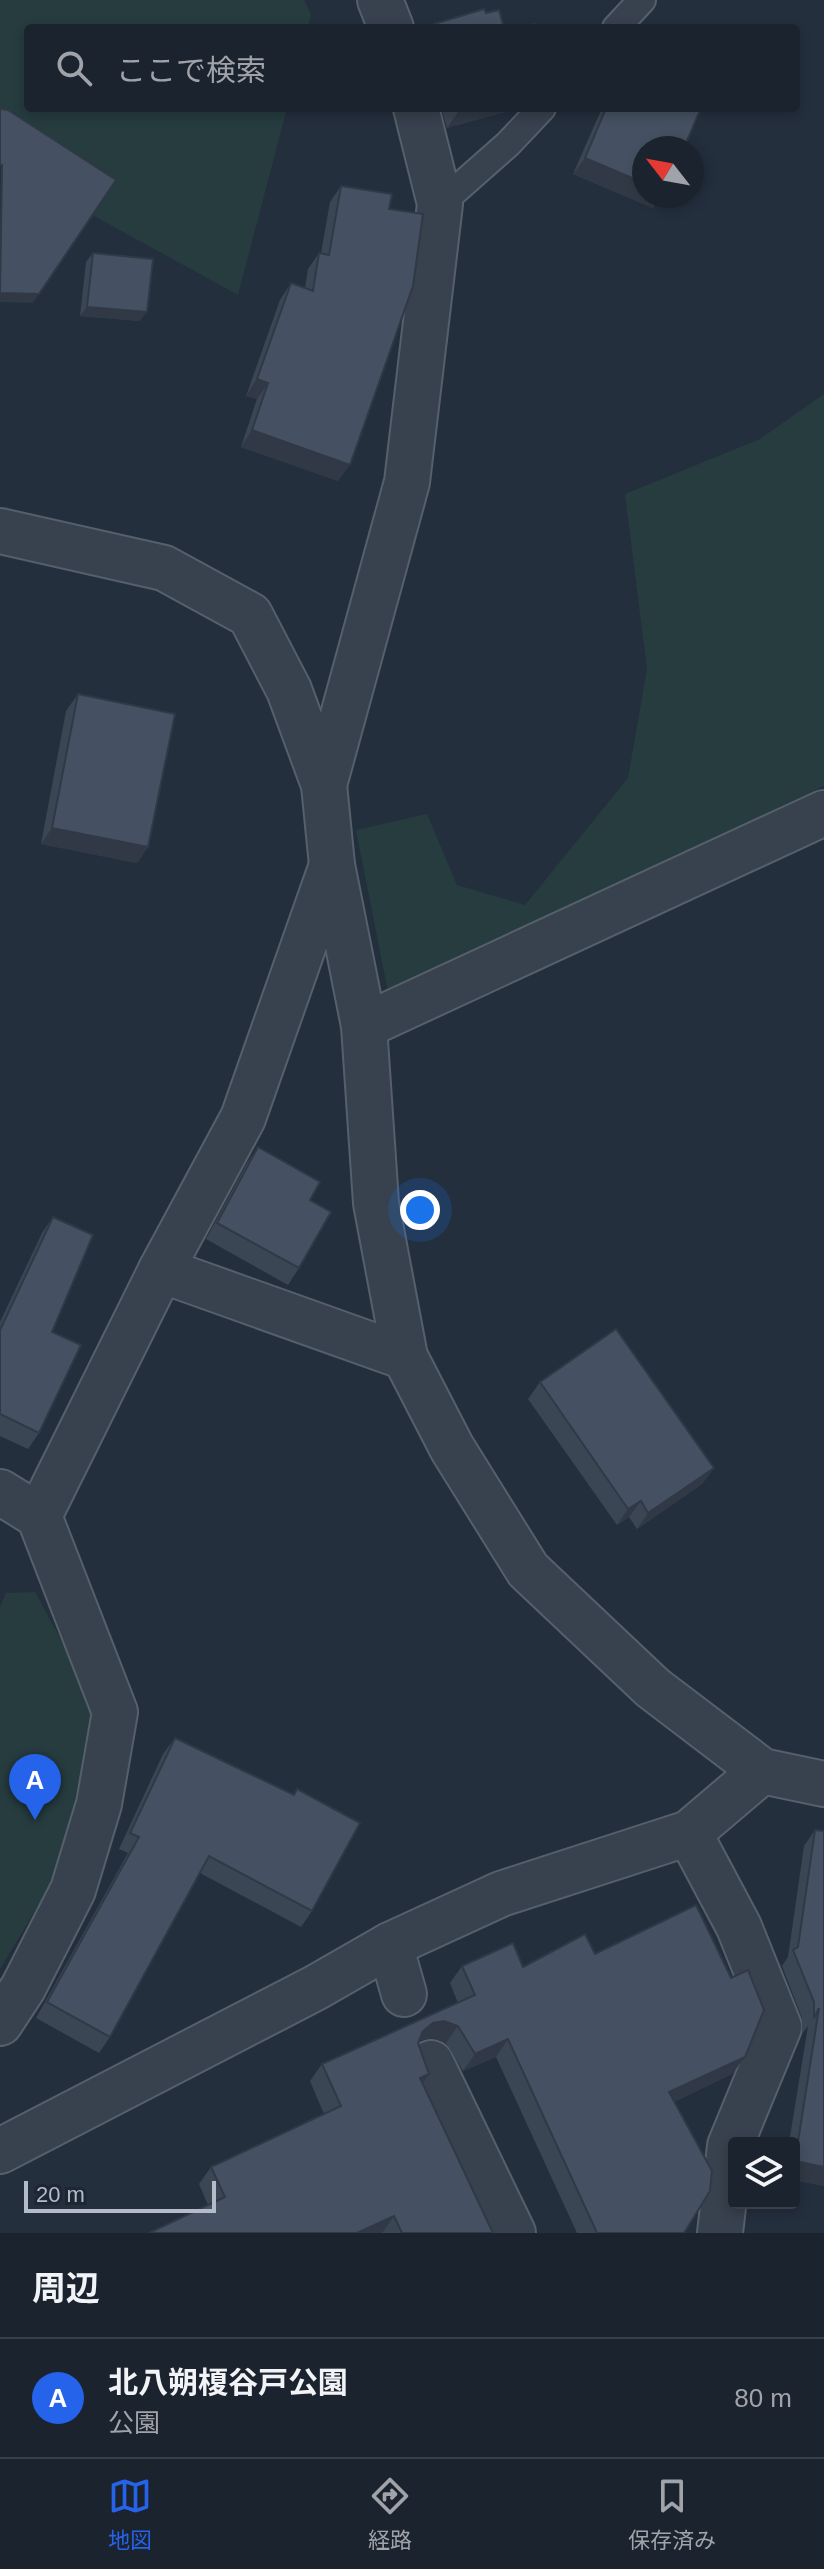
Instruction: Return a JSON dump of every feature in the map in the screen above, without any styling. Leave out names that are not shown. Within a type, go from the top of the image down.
[{"type":"street","points":[[380,0],[389,24]]},
{"type":"street","points":[[324,785],[407,482],[440,204],[417,112]]},
{"type":"street","points":[[0,531],[164,568],[250,615],[289,690],[324,785],[332,865],[364,1026],[376,1203],[405,1357],[452,1448],[528,1570],[653,1688],[762,1771],[824,1784]]},
{"type":"street","points":[[364,1026],[824,813]]},
{"type":"street","points":[[39,1516],[161,1270],[243,1118],[332,865]]},
{"type":"street","points":[[161,1270],[405,1357]]},
{"type":"street","points":[[0,1492],[39,1516],[115,1712],[99,1804],[73,1890],[23,1988],[0,2023]]},
{"type":"street","points":[[0,2151],[315,1988],[390,1945],[501,1894],[689,1833],[762,1771]]},
{"type":"street","points":[[689,1833],[739,1927],[779,2027],[730,2146],[720,2233]]},
{"type":"street","points":[[390,1945],[404,1994]]},
{"type":"street","points":[[431,2063],[513,2233]]},
{"type":"lane","points":[[620,24],[642,0]]},
{"type":"lane","points":[[440,204],[508,144],[538,112]]},
{"type":"green space","points":[[0,0],[304,0],[311,14],[309,24],[24,24],[24,112],[286,112],[238,295],[3,166],[0,160]]},
{"type":"green space","points":[[824,394],[824,786],[388,992],[356,830],[427,814],[457,885],[525,905],[628,778],[647,669],[625,494],[760,439]]},
{"type":"green space","points":[[35,1592],[98,1708],[56,1876],[0,1969],[0,1607],[6,1593]]},
{"type":"building","points":[[484,9],[486,13],[499,10],[503,24],[434,24]]},
{"type":"building","points":[[0,109],[8,110],[116,180],[39,294],[0,293]]},
{"type":"building","points":[[604,112],[699,112],[689,136],[632,136],[632,178],[585,158]]},
{"type":"building","points":[[341,186],[392,194],[389,209],[423,214],[413,286],[350,465],[252,430],[268,383],[257,379],[291,283],[313,291],[319,253],[329,255]]},
{"type":"building","points":[[93,253],[153,259],[147,312],[87,307]]},
{"type":"building","points":[[78,694],[175,714],[148,847],[52,828]]},
{"type":"building","points":[[258,1147],[320,1182],[310,1200],[331,1212],[299,1268],[217,1223]]},
{"type":"building","points":[[53,1217],[93,1235],[52,1332],[81,1345],[39,1433],[0,1414],[0,1330]]},
{"type":"building","points":[[616,1329],[714,1468],[648,1513],[641,1501],[628,1509],[540,1382]]},
{"type":"building","points":[[175,1738],[294,1795],[297,1789],[360,1823],[312,1911],[209,1856],[110,2037],[47,2002],[139,1837],[130,1833]]},
{"type":"building","points":[[815,1830],[824,1831],[824,2167],[800,2162],[799,2137],[819,2008],[814,2018],[814,2002],[793,1950],[798,1947]]},
{"type":"building","points":[[696,1905],[731,1978],[748,1970],[764,2010],[745,2057],[669,2092],[712,2171],[710,2191],[684,2233],[597,2233],[508,2039],[475,2054],[458,2026],[444,2021],[433,2023],[423,2031],[418,2043],[429,2074],[420,2078],[493,2233],[402,2233],[394,2216],[357,2233],[149,2233],[225,2197],[211,2167],[341,2106],[322,2064],[475,1995],[462,1966],[513,1943],[523,1967],[585,1934],[595,1954]]},
{"type":"place","name":"北八朔榎谷戸公園","points":[[35,1820]]}]
